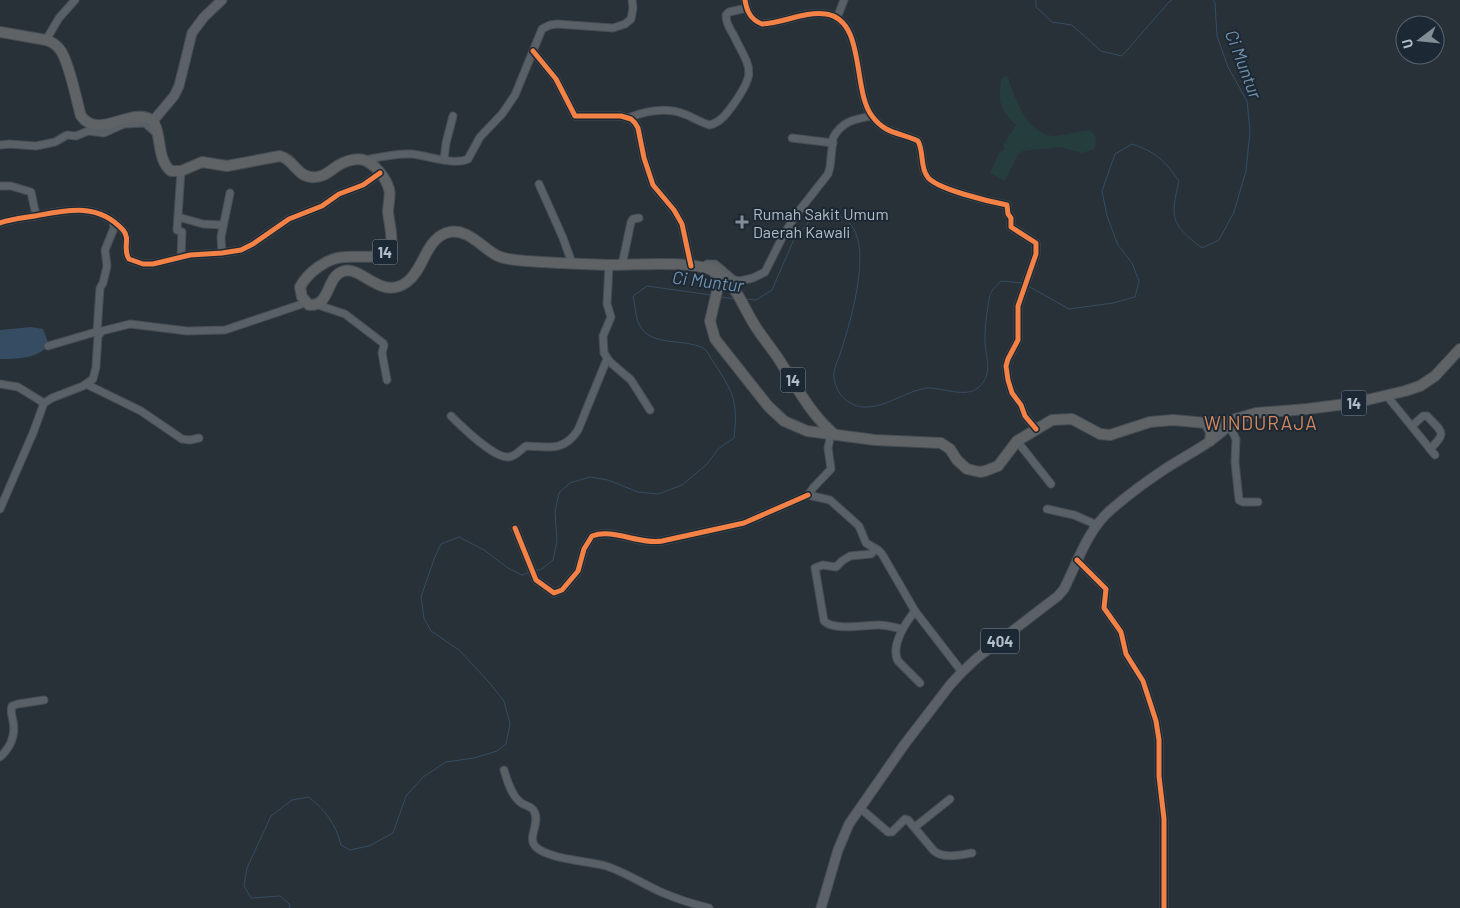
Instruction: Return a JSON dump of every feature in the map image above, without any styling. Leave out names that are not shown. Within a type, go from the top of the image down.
[{"type":"highway","points":[[0,32],[53,42],[62,52],[81,116],[85,120],[101,125],[137,117],[152,121],[158,134],[160,152],[165,164],[172,171],[180,171],[202,162],[226,166],[280,156],[285,157],[305,176],[315,178],[327,174],[345,162],[364,160]]},
{"type":"highway","name":"14","points":[[364,160],[380,173],[389,187],[388,211],[392,239],[391,246],[380,255],[370,257],[344,256],[317,268],[300,286],[300,292],[310,304],[323,299],[334,276],[343,271],[354,271],[374,284],[386,287],[399,286],[406,283],[416,272],[439,237],[451,232],[466,235],[490,252],[506,259],[609,265],[704,267],[715,271],[729,281],[754,325],[816,416],[832,434]]},
{"type":"highway","name":"14","points":[[715,271],[717,292],[710,317],[713,333],[722,349],[768,406],[784,420],[807,431],[883,440],[941,443],[950,449],[962,466],[980,472],[991,470],[998,466],[1018,441],[1052,420],[1072,419],[1094,432],[1106,435],[1157,421],[1231,423],[1256,413],[1334,406],[1387,396],[1429,381],[1460,349]]},
{"type":"highway","points":[[1206,423],[1210,432],[1210,440]]},
{"type":"main road","points":[[152,121],[174,96],[179,86],[192,33],[200,21],[222,0]]},
{"type":"main road","name":"404","points":[[821,908],[838,850],[849,824],[904,745],[950,685],[977,658],[1058,596],[1064,589],[1077,560],[1097,526],[1112,509],[1138,488],[1210,440],[1231,423]]},
{"type":"street","points":[[46,40],[59,18],[75,0]]},
{"type":"street","points":[[364,160],[398,154],[456,162],[468,159],[480,137],[502,114],[515,95],[542,29],[550,25],[584,25],[613,28],[625,24],[631,19],[632,0]]},
{"type":"street","points":[[745,0],[746,8],[752,18],[762,24],[811,14],[826,14],[837,18],[846,26],[851,34],[859,78],[872,116],[885,130],[918,141],[921,147],[925,172],[930,179],[971,196],[1008,206],[1008,214],[1012,218],[1010,227],[1035,240],[1037,246],[1018,310],[1018,340],[1008,358],[1006,372],[1012,393],[1021,405],[1025,416],[1036,429]]},
{"type":"street","points":[[837,18],[844,0]]},
{"type":"street","points":[[628,118],[646,112],[659,111],[684,114],[710,125],[722,118],[745,88],[750,77],[748,65],[728,25],[726,15],[729,12],[746,8]]},
{"type":"street","points":[[533,50],[556,79],[575,116],[621,116],[635,123],[653,185],[671,206],[682,224],[692,266]]},
{"type":"street","points":[[444,160],[446,143],[454,116]]},
{"type":"street","points":[[704,267],[707,264],[715,264],[734,280],[740,281],[760,276],[765,272],[795,216],[828,174],[833,138],[842,125],[855,119],[872,116]]},
{"type":"street","points":[[0,145],[8,144],[30,147],[43,145],[57,142],[66,136],[76,136],[86,131],[104,133],[127,123],[144,123],[158,134]]},
{"type":"street","points":[[792,138],[833,143]]},
{"type":"street","points":[[180,171],[177,230],[182,234],[181,257]]},
{"type":"street","points":[[0,223],[36,215],[78,209],[96,213],[113,222],[126,234],[128,241],[126,252],[129,259],[143,264],[153,264],[181,257],[241,250],[289,219],[322,206],[339,194],[363,185],[380,173]]},
{"type":"street","points":[[540,184],[572,263]]},
{"type":"street","points":[[0,186],[11,186],[30,191],[36,215]]},
{"type":"street","points":[[222,253],[221,240],[230,193]]},
{"type":"street","points":[[178,217],[203,224],[223,225]]},
{"type":"street","points":[[622,264],[631,222],[633,218],[639,218]]},
{"type":"street","points":[[0,509],[44,403],[86,384],[94,376],[100,331],[100,288],[107,266],[105,250],[114,228],[113,222]]},
{"type":"street","points":[[609,265],[607,304],[611,317],[605,330],[602,344],[606,358],[631,380],[650,410]]},
{"type":"street","points":[[48,346],[130,324],[187,331],[225,330],[310,304],[345,314],[384,343],[382,355],[387,380]]},
{"type":"street","points":[[451,416],[487,448],[507,458],[512,457],[526,446],[557,447],[574,437],[578,430],[606,358]]},
{"type":"street","points":[[0,384],[18,387],[44,403]]},
{"type":"street","points":[[86,384],[141,411],[182,439],[199,438]]},
{"type":"street","points":[[1387,396],[1433,452],[1442,435],[1440,431],[1426,416],[1423,416],[1412,426]]},
{"type":"street","points":[[1231,423],[1236,439],[1235,462],[1239,500],[1243,502],[1258,502]]},
{"type":"street","points":[[514,528],[535,577],[552,592],[560,592],[579,570],[586,543],[589,538],[596,534],[651,542],[662,541],[744,523],[808,495],[832,470],[828,448],[832,434]]},
{"type":"street","points":[[1018,441],[1051,484]]},
{"type":"street","points":[[808,495],[830,500],[858,525],[866,543],[882,554],[915,610],[962,672]]},
{"type":"street","points":[[1047,509],[1074,515],[1097,526]]},
{"type":"street","points":[[876,549],[871,554],[846,558],[836,567],[824,565],[815,568],[824,620],[830,625],[879,625],[902,629]]},
{"type":"street","points":[[1077,560],[1106,590],[1104,608],[1121,632],[1126,654],[1143,681],[1155,714],[1159,740],[1159,776],[1164,819],[1164,908]]},
{"type":"street","points":[[915,610],[902,629],[896,658],[920,683]]},
{"type":"street","points":[[0,757],[8,750],[11,744],[14,726],[10,711],[12,706],[44,700]]},
{"type":"street","points":[[504,770],[516,798],[522,804],[534,810],[537,822],[532,840],[534,845],[540,850],[578,862],[606,866],[668,895],[709,908]]},
{"type":"street","points":[[915,827],[950,799]]},
{"type":"street","points":[[860,808],[888,832],[892,832],[905,820],[909,821],[934,851],[939,854],[950,856],[972,853]]},
{"type":"green space","points":[[1004,76],[1008,77],[1018,105],[1037,130],[1055,136],[1090,130],[1096,139],[1094,149],[1082,153],[1060,147],[1023,151],[1018,154],[1005,181],[990,173],[999,153],[1005,149],[1003,145],[1016,125],[1001,105],[1001,79]]},
{"type":"water","points":[[31,327],[43,329],[49,345],[33,356],[0,359],[0,330]]},
{"type":"waterway","name":"Ci Muntur","points":[[1036,0],[1036,7],[1052,22],[1072,25],[1101,51],[1122,56],[1172,0]]},
{"type":"waterway","name":"Ci Muntur","points":[[1028,286],[1069,309],[1113,303],[1135,297],[1139,281],[1132,263],[1118,245],[1107,216],[1102,191],[1115,154],[1132,144],[1147,150],[1159,158],[1169,167],[1179,181],[1174,213],[1184,233],[1202,248],[1219,240],[1234,212],[1246,171],[1250,131],[1247,101],[1228,67],[1217,36],[1215,3],[1213,0]]},
{"type":"waterway","name":"Ci Muntur","points":[[745,299],[756,300],[772,290],[794,239],[814,216],[837,216],[852,226],[858,240],[860,258],[859,279],[850,320],[834,372],[834,379],[838,391],[847,401],[859,407],[871,407],[924,388],[967,392],[979,387],[987,372],[985,332],[990,296],[1001,281],[1023,283]]},
{"type":"waterway","name":"Ci Muntur","points":[[535,571],[542,569],[553,560],[557,541],[555,512],[559,493],[570,483],[590,477],[608,480],[638,492],[658,494],[682,485],[707,464],[718,449],[734,438],[735,406],[733,398],[726,382],[707,353],[703,348],[694,345],[665,341],[648,335],[637,319],[633,296],[647,286],[711,295]]},
{"type":"waterway","name":"Ci Muntur","points":[[720,297],[736,299]]},
{"type":"waterway","name":"Ci Muntur","points":[[290,908],[289,904],[280,896],[251,898],[244,886],[247,868],[271,816],[292,800],[309,797],[315,802],[333,824],[341,845],[350,850],[369,846],[393,833],[406,796],[423,777],[446,762],[474,758],[497,751],[506,744],[510,724],[504,701],[459,650],[431,631],[424,618],[421,597],[441,544],[459,537],[484,550],[508,568],[522,575],[531,572]]},
{"type":"cycle path","points":[[745,0],[750,15],[762,24],[810,14],[826,14],[839,19],[847,29],[853,42],[866,104],[877,122],[888,130],[918,141],[925,172],[932,181],[951,190],[1007,205],[1008,214],[1011,218],[1011,227],[1036,243],[1036,254],[1018,306],[1018,340],[1006,366],[1012,393],[1021,405],[1025,416],[1036,429]]},
{"type":"cycle path","points":[[533,51],[556,79],[575,116],[621,116],[631,119],[635,123],[653,185],[674,210],[682,224],[691,266]]},
{"type":"cycle path","points":[[0,223],[70,210],[92,212],[103,215],[123,230],[126,237],[126,252],[129,259],[143,264],[153,264],[190,255],[241,250],[289,219],[322,206],[339,194],[363,185],[380,173]]},
{"type":"cycle path","points":[[515,528],[536,580],[554,593],[562,590],[578,571],[584,549],[592,536],[609,534],[645,541],[662,541],[744,523],[808,495]]},
{"type":"cycle path","points":[[1077,560],[1106,589],[1104,608],[1121,632],[1126,654],[1143,681],[1156,721],[1164,819],[1164,908]]},
{"type":"place","name":"Rumah Sakit Umum Daerah Kawali","points":[[742,222]]},
{"type":"district","name":"WINDURAJA","points":[[1261,422]]}]
